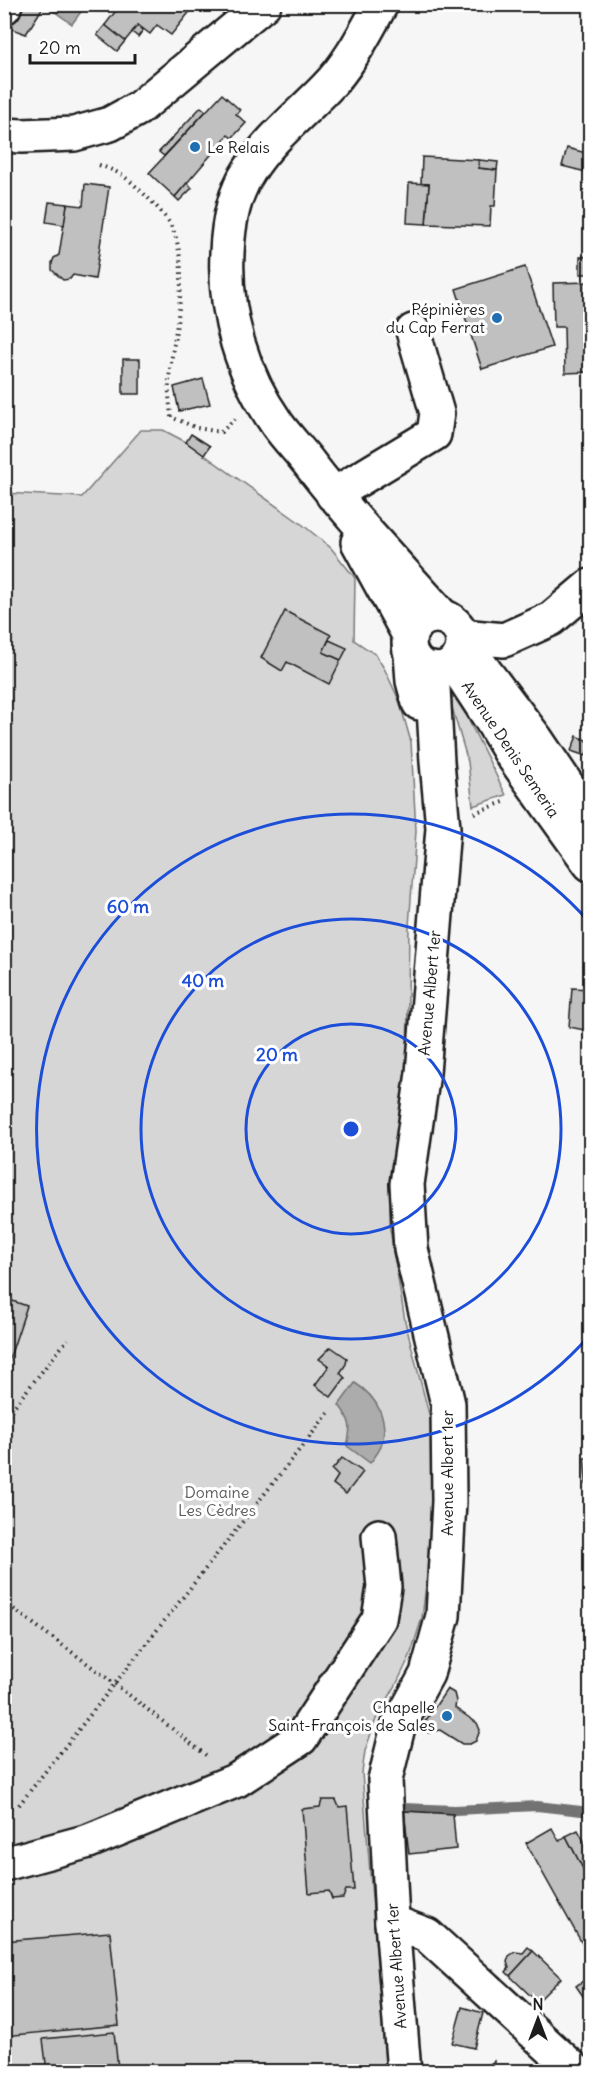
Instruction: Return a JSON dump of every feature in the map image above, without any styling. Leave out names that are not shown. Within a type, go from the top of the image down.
[{"type":"street","points":[[4,135],[74,134],[110,124],[139,108],[264,4]]},
{"type":"street","name":"Avenue Denis Semeria","points":[[381,4],[359,44],[328,86],[262,152],[248,171],[238,192],[230,219],[226,278],[229,309],[237,342],[260,397],[278,425],[333,495],[490,718],[512,755],[591,864]]},
{"type":"street","points":[[333,495],[434,434],[437,413],[413,331]]},
{"type":"street","points":[[439,645],[504,640],[551,619],[591,586]]},
{"type":"street","name":"Avenue Denis Semeria","points":[[439,645],[536,740],[591,819]]},
{"type":"street","name":"Avenue Albert 1er","points":[[404,2072],[392,1922],[385,1780],[398,1727],[427,1674],[442,1616],[449,1501],[448,1404],[411,1249],[407,1184],[423,1073],[442,828],[437,762],[413,681],[439,645]]},
{"type":"street","points":[[4,1864],[89,1840],[237,1780],[301,1738],[379,1619],[384,1587],[379,1536]]},
{"type":"street","points":[[392,1922],[427,1935],[577,2072]]},
{"type":"path","points":[[122,173],[167,218],[176,238],[180,265],[180,293],[169,383],[171,417],[197,428]]},
{"type":"path","points":[[467,815],[506,801]]},
{"type":"path","points":[[4,1419],[68,1339]]},
{"type":"path","points":[[19,1806],[330,1411]]},
{"type":"path","points":[[4,1602],[115,1684],[237,1780]]},
{"type":"green space","name":"Domaine Les Cèdres","points":[[141,430],[163,430],[186,442],[303,525],[331,548],[355,578],[354,640],[376,655],[385,670],[399,700],[411,742],[416,831],[409,926],[407,1069],[390,1178],[390,1229],[405,1321],[431,1422],[431,1543],[422,1618],[410,1656],[376,1719],[365,1751],[362,1773],[386,2071],[5,2071],[4,493],[82,497]]},
{"type":"green space","points":[[456,696],[461,700],[506,795],[473,806],[468,762],[450,698]]},
{"type":"shaded area","points":[[54,5],[86,5],[72,24],[51,9]]},
{"type":"shaded area","points":[[355,1383],[370,1395],[383,1418],[381,1446],[370,1463],[347,1446],[350,1433],[349,1424],[339,1405]]},
{"type":"building","points":[[17,4],[45,4],[26,34],[7,27]]},
{"type":"building","points":[[121,4],[196,4],[171,35],[157,25],[150,34],[138,25],[125,41],[105,25]]},
{"type":"building","points":[[105,25],[125,41],[117,51],[97,35]]},
{"type":"building","points":[[138,25],[143,30],[138,37],[132,32]]},
{"type":"building","name":"Le Relais","points":[[222,94],[240,110],[236,114],[246,123],[232,138],[228,135],[175,197],[149,173]]},
{"type":"building","points":[[201,107],[206,111],[164,156],[159,152]]},
{"type":"building","points":[[567,148],[590,154],[590,173],[562,166]]},
{"type":"building","points":[[422,157],[479,160],[479,168],[497,170],[495,206],[491,206],[490,226],[426,224],[429,184],[421,184]]},
{"type":"building","points":[[479,160],[498,162],[497,170],[479,168]]},
{"type":"building","points":[[187,183],[192,188],[179,201],[175,197]]},
{"type":"building","points":[[409,183],[429,184],[426,224],[407,223]]},
{"type":"building","points":[[85,184],[109,187],[95,279],[73,275],[70,279],[63,280],[52,270],[52,263],[59,255],[67,204],[83,206]]},
{"type":"building","points":[[49,202],[67,204],[64,225],[46,222]]},
{"type":"building","points":[[590,256],[590,274],[580,274],[580,257]]},
{"type":"building","points":[[525,267],[552,347],[482,369],[456,289]]},
{"type":"building","points":[[590,282],[590,372],[565,373],[564,327],[554,327],[553,283]]},
{"type":"building","points":[[123,359],[140,359],[140,394],[123,394]]},
{"type":"building","points":[[203,379],[210,404],[179,411],[174,387]]},
{"type":"building","points":[[191,434],[210,446],[204,455],[186,442]]},
{"type":"building","points":[[285,611],[331,635],[323,652],[341,660],[329,684],[287,662],[282,671],[261,658]]},
{"type":"building","points":[[329,640],[347,648],[341,660],[323,652]]},
{"type":"building","points":[[577,736],[590,742],[586,756],[571,751]]},
{"type":"building","points":[[572,988],[590,989],[590,1031],[569,1027]]},
{"type":"building","points":[[4,1298],[27,1306],[6,1369],[10,1372],[4,1378]]},
{"type":"building","points":[[331,1347],[347,1358],[340,1373],[345,1378],[331,1397],[315,1385],[329,1366],[319,1359]]},
{"type":"building","points":[[342,1458],[363,1472],[346,1494],[333,1484],[338,1476],[332,1470]]},
{"type":"building","points":[[584,1458],[590,1458],[590,1526]]},
{"type":"building","name":"Chapelle Saint-François de Sales","points":[[447,1689],[454,1693],[455,1708],[477,1723],[480,1730],[476,1741],[470,1744],[462,1744],[440,1730],[429,1733],[420,1729]]},
{"type":"building","points":[[322,1800],[336,1800],[339,1807],[347,1806],[354,1890],[346,1890],[343,1898],[332,1899],[329,1891],[309,1893],[302,1809],[320,1807]]},
{"type":"building","points":[[404,1811],[453,1814],[456,1849],[409,1854]]},
{"type":"building","points":[[552,1828],[559,1841],[566,1836],[590,1882],[590,1954],[526,1843]]},
{"type":"building","points":[[578,1830],[590,1852],[590,1882],[566,1836]]},
{"type":"building","points":[[110,1932],[119,2025],[4,2036],[4,1941]]},
{"type":"building","points":[[528,1947],[533,1951],[510,1976],[506,1972],[509,1968],[507,1962],[509,1956],[515,1952],[523,1953]]},
{"type":"building","points":[[533,1951],[561,1978],[537,2002],[510,1976]]},
{"type":"building","points":[[590,1976],[590,2006],[576,1986]]},
{"type":"building","points":[[462,2007],[483,2013],[474,2048],[452,2043]]},
{"type":"building","points":[[114,2032],[118,2068],[82,2072],[47,2072],[43,2039]]},
{"type":"building","points":[[5,2042],[8,2072],[4,2072]]},
{"type":"building","points":[[494,2061],[495,2072],[480,2072]]},
{"type":"waterway","points":[[403,1808],[455,1810],[537,1806],[590,1812]]},
{"type":"place","name":"Le Relais","points":[[195,147]]},
{"type":"place","name":"Pépinières du Cap Ferrat","points":[[497,318]]},
{"type":"place","name":"Chapelle Saint-François de Sales","points":[[447,1716]]}]
